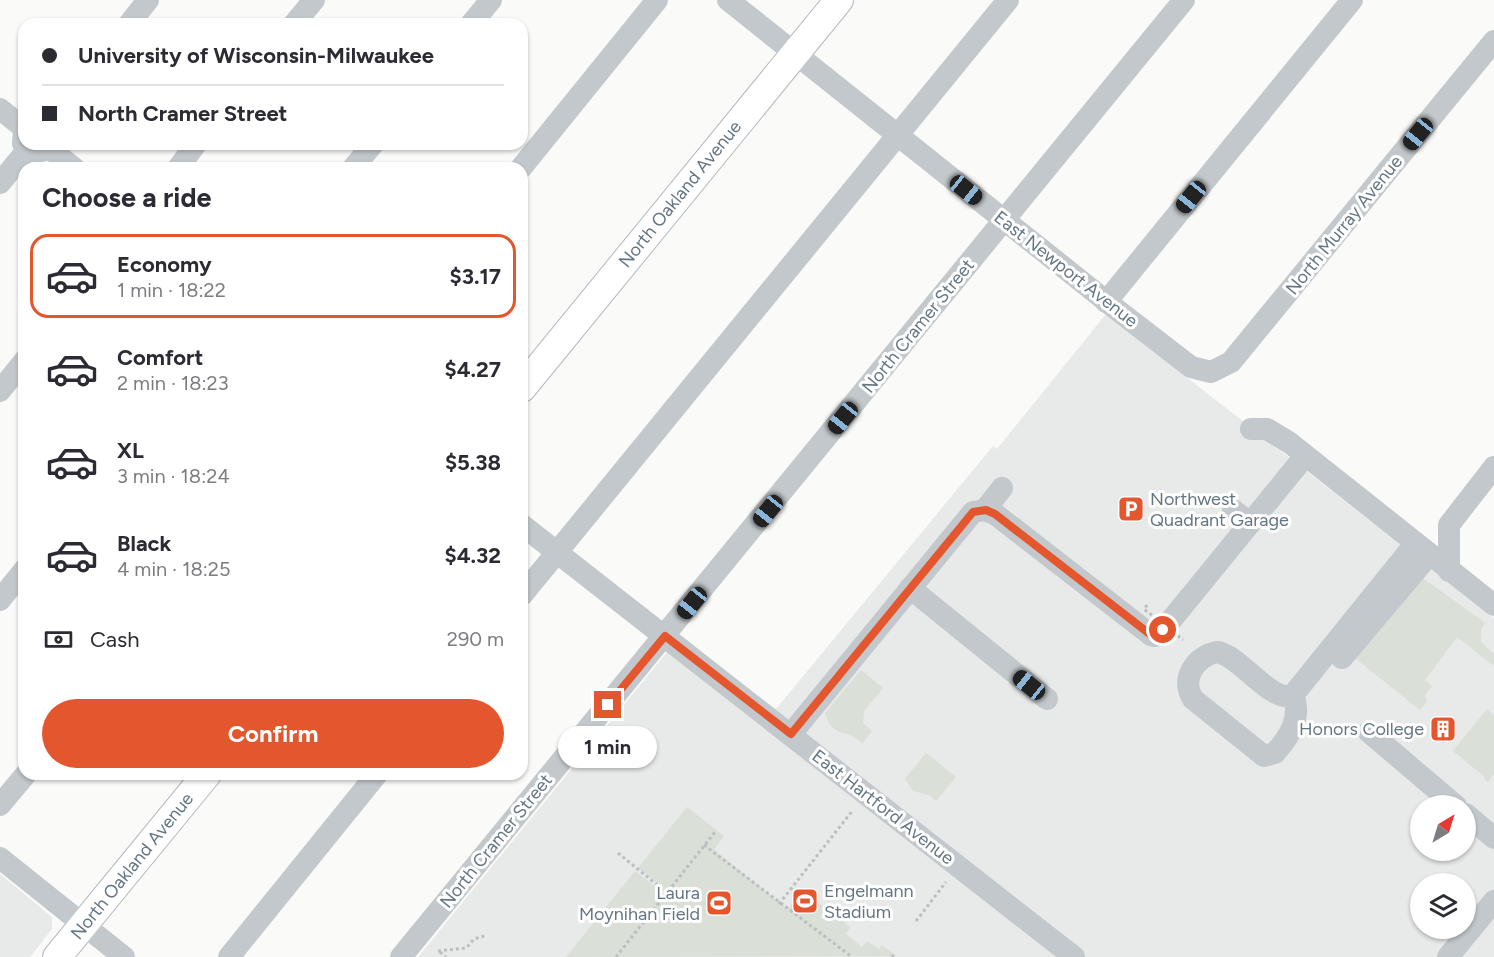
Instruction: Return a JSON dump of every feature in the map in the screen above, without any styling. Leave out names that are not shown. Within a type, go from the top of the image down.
[{"type":"main road","name":"North Oakland Avenue","points":[[528,381],[838,0]]},
{"type":"main road","name":"North Oakland Avenue","points":[[57,957],[202,780]]},
{"type":"street","points":[[134,18],[148,0]]},
{"type":"street","points":[[299,18],[314,0]]},
{"type":"street","points":[[476,18],[491,0]]},
{"type":"street","points":[[526,162],[657,0]]},
{"type":"street","name":"East Newport Avenue","points":[[728,0],[1106,302],[1191,367],[1211,372]]},
{"type":"street","points":[[528,588],[1008,0]]},
{"type":"street","name":"North Cramer Street","points":[[401,957],[1184,0]]},
{"type":"street","points":[[1106,302],[1352,0]]},
{"type":"street","name":"North Murray Avenue","points":[[1211,372],[1222,369],[1236,357],[1494,41]]},
{"type":"street","points":[[0,109],[18,125]]},
{"type":"street","points":[[0,183],[27,150]]},
{"type":"street","points":[[49,150],[66,162]]},
{"type":"street","points":[[358,162],[368,150]]},
{"type":"street","points":[[0,391],[18,368]]},
{"type":"street","points":[[1251,429],[1262,428],[1275,433],[1494,605]]},
{"type":"street","points":[[791,734],[973,512],[986,510],[995,514],[1155,636],[1165,627],[1182,591],[1242,516],[1305,456]]},
{"type":"street","points":[[1449,571],[1449,525],[1494,467]]},
{"type":"street","points":[[986,510],[1002,488]]},
{"type":"street","name":"East Hartford Avenue","points":[[528,530],[1074,957]]},
{"type":"street","points":[[1294,705],[1222,652],[1210,653],[1203,658],[1186,680],[1186,686],[1193,699],[1264,756],[1275,753],[1283,745],[1294,705],[1422,549]]},
{"type":"street","points":[[0,600],[18,578]]},
{"type":"street","points":[[910,588],[1047,699]]},
{"type":"street","points":[[1369,732],[1443,795]]},
{"type":"street","points":[[0,805],[21,780]]},
{"type":"street","points":[[229,957],[372,780]]},
{"type":"street","points":[[1476,823],[1494,838]]},
{"type":"street","points":[[0,858],[124,957]]},
{"type":"street","points":[[1448,957],[1494,901]]},
{"type":"path","points":[[1147,605],[1144,609],[1183,640]]},
{"type":"path","points":[[779,904],[854,808]]},
{"type":"path","points":[[616,957],[715,832]]},
{"type":"path","points":[[704,845],[852,957]]},
{"type":"path","points":[[618,853],[667,893]]},
{"type":"path","points":[[916,921],[946,882]]},
{"type":"path","points":[[792,910],[806,893]]},
{"type":"path","points":[[446,957],[438,951],[466,948],[474,939],[487,935]]},
{"type":"shaded area","points":[[1106,314],[1494,618],[1494,957],[418,957],[667,652],[762,726],[993,446],[997,449]]},
{"type":"shaded area","points":[[1423,578],[1485,623],[1481,629],[1481,642],[1494,654],[1494,666],[1457,637],[1425,680],[1432,686],[1425,695],[1427,702],[1420,710],[1355,658]]},
{"type":"shaded area","points":[[861,670],[883,688],[864,711],[863,723],[872,731],[862,744],[857,739],[832,727],[825,713]]},
{"type":"shaded area","points":[[1487,709],[1494,715],[1494,774],[1488,782],[1453,751]]},
{"type":"shaded area","points":[[926,753],[956,777],[936,801],[929,795],[913,791],[905,779]]},
{"type":"shaded area","points":[[687,807],[724,836],[714,850],[788,909],[802,890],[850,927],[846,934],[862,947],[867,941],[879,949],[882,945],[896,956],[566,957],[635,871],[656,887],[658,884],[638,868]]},
{"type":"shaded area","points":[[0,874],[52,917],[52,929],[30,957],[0,957]]},
{"type":"place","name":"Northwest Quadrant Garage","points":[[1131,509]]},
{"type":"place","name":"Honors College","points":[[1443,729]]},
{"type":"place","name":"Engelmann Stadium","points":[[805,901]]},
{"type":"place","name":"Laura Moynihan Field","points":[[719,903]]},
{"type":"route","points":[[608,705],[665,636],[791,734],[973,512],[986,510],[995,514],[1151,635],[1155,636],[1163,630]]}]
